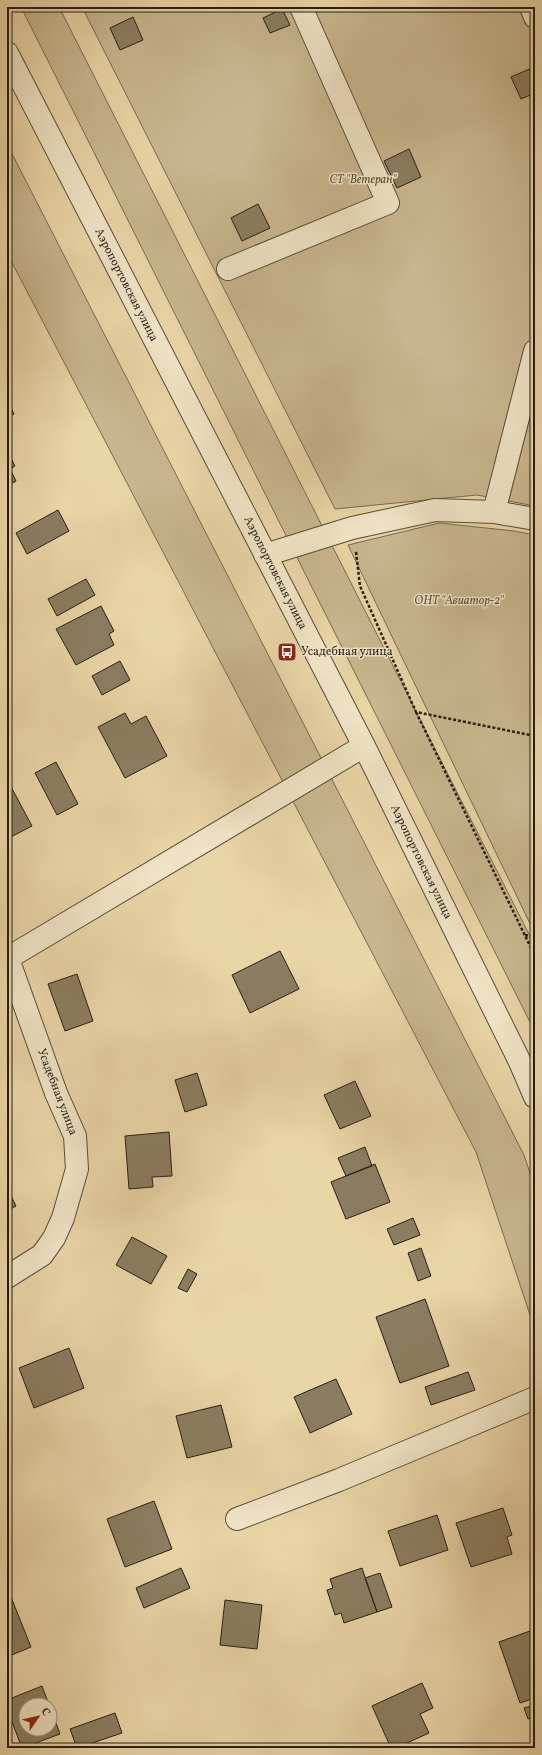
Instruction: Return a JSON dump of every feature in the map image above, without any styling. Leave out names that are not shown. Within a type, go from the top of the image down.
[{"type":"street","points":[[228,269],[388,203],[301,7]]},
{"type":"street","points":[[531,7],[535,17]]},
{"type":"street","name":"Аэропортовская улица","points":[[7,53],[364,746],[520,1062],[535,1097]]},
{"type":"street","points":[[494,512],[535,351]]},
{"type":"street","points":[[265,555],[352,528],[435,510],[494,512],[535,519]]},
{"type":"street","points":[[8,957],[364,746]]},
{"type":"street","name":"Усадебная улица","points":[[7,1278],[42,1255],[54,1238],[64,1218],[77,1169],[74,1136],[56,1093],[8,957]]},
{"type":"street","points":[[238,1519],[339,1480],[535,1398]]},
{"type":"path","points":[[352,528],[360,586],[416,712],[535,956]]},
{"type":"path","points":[[416,712],[535,736]]},
{"type":"path","points":[[525,935],[535,937]]},
{"type":"green space","points":[[21,7],[59,7],[535,946],[535,1032]]},
{"type":"green space","name":"СТ \"Ветеран\"","points":[[82,7],[535,7],[535,506],[477,495],[335,509]]},
{"type":"green space","points":[[7,144],[524,1155],[535,1188],[535,1330],[476,1152],[7,253]]},
{"type":"green space","name":"ОНТ \"Авиатор-2\"","points":[[439,523],[514,531],[535,535],[535,934],[348,545]]},
{"type":"building","points":[[282,9],[290,25],[270,33],[263,18]]},
{"type":"building","points":[[133,17],[143,40],[120,50],[110,28]]},
{"type":"building","points":[[532,68],[535,74],[535,93],[521,99],[511,77]]},
{"type":"building","points":[[409,149],[421,177],[397,188],[384,161]]},
{"type":"building","points":[[258,204],[270,228],[242,241],[231,218]]},
{"type":"building","points":[[7,400],[14,414],[7,418]]},
{"type":"building","points":[[7,451],[15,466],[10,469],[16,481],[7,486]]},
{"type":"building","points":[[58,510],[69,531],[27,554],[16,533]]},
{"type":"building","points":[[86,579],[95,595],[57,616],[48,599]]},
{"type":"building","points":[[101,606],[114,631],[109,634],[114,645],[76,665],[56,629]]},
{"type":"building","points":[[120,661],[130,680],[102,695],[92,676]]},
{"type":"building","points":[[125,713],[131,724],[146,716],[167,756],[125,778],[98,727]]},
{"type":"building","points":[[56,762],[78,804],[57,815],[35,773]]},
{"type":"building","points":[[9,783],[32,826],[7,839],[7,785]]},
{"type":"building","points":[[280,951],[299,989],[250,1013],[232,975]]},
{"type":"building","points":[[77,974],[93,1021],[65,1031],[48,984]]},
{"type":"building","points":[[197,1073],[207,1105],[185,1112],[175,1080]]},
{"type":"building","points":[[355,1081],[371,1116],[340,1129],[324,1095]]},
{"type":"building","points":[[169,1132],[172,1176],[152,1177],[153,1187],[129,1189],[125,1136]]},
{"type":"building","points":[[365,1147],[372,1166],[346,1176],[338,1158]]},
{"type":"building","points":[[375,1164],[390,1202],[346,1219],[331,1182]]},
{"type":"building","points":[[7,1188],[16,1206],[7,1211]]},
{"type":"building","points":[[413,1218],[420,1235],[394,1245],[387,1229]]},
{"type":"building","points":[[132,1237],[167,1256],[151,1284],[116,1265]]},
{"type":"building","points":[[421,1248],[431,1276],[418,1281],[408,1253]]},
{"type":"building","points":[[188,1269],[197,1274],[187,1292],[178,1288]]},
{"type":"building","points":[[425,1299],[449,1366],[400,1383],[376,1317]]},
{"type":"building","points":[[69,1348],[84,1388],[34,1408],[19,1368]]},
{"type":"building","points":[[468,1372],[475,1390],[431,1405],[425,1387]]},
{"type":"building","points":[[336,1379],[352,1414],[310,1433],[294,1397]]},
{"type":"building","points":[[221,1405],[232,1447],[187,1458],[176,1416]]},
{"type":"building","points":[[154,1501],[172,1549],[125,1567],[107,1519]]},
{"type":"building","points":[[503,1508],[512,1535],[507,1537],[512,1554],[471,1567],[456,1523]]},
{"type":"building","points":[[437,1515],[448,1550],[400,1566],[388,1531]]},
{"type":"building","points":[[181,1568],[190,1588],[144,1608],[136,1588]]},
{"type":"building","points":[[362,1568],[377,1612],[344,1623],[341,1613],[335,1615],[327,1590],[333,1588],[330,1579]]},
{"type":"building","points":[[380,1573],[392,1607],[377,1612],[365,1578]]},
{"type":"building","points":[[7,1592],[9,1592],[31,1647],[7,1657]]},
{"type":"building","points":[[225,1600],[262,1605],[257,1649],[220,1645]]},
{"type":"building","points":[[530,1631],[535,1643],[535,1698],[520,1703],[499,1642]]},
{"type":"building","points":[[422,1683],[433,1708],[420,1714],[429,1733],[396,1748],[391,1748],[372,1706]]},
{"type":"building","points":[[42,1686],[46,1697],[18,1697],[18,1737],[52,1737],[22,1748],[7,1709],[7,1700]]},
{"type":"building","points":[[535,1705],[535,1717],[528,1719],[524,1708]]},
{"type":"building","points":[[115,1713],[122,1733],[77,1748],[70,1729]]},
{"type":"place","name":"Усадебная улица","points":[[287,652]]}]
